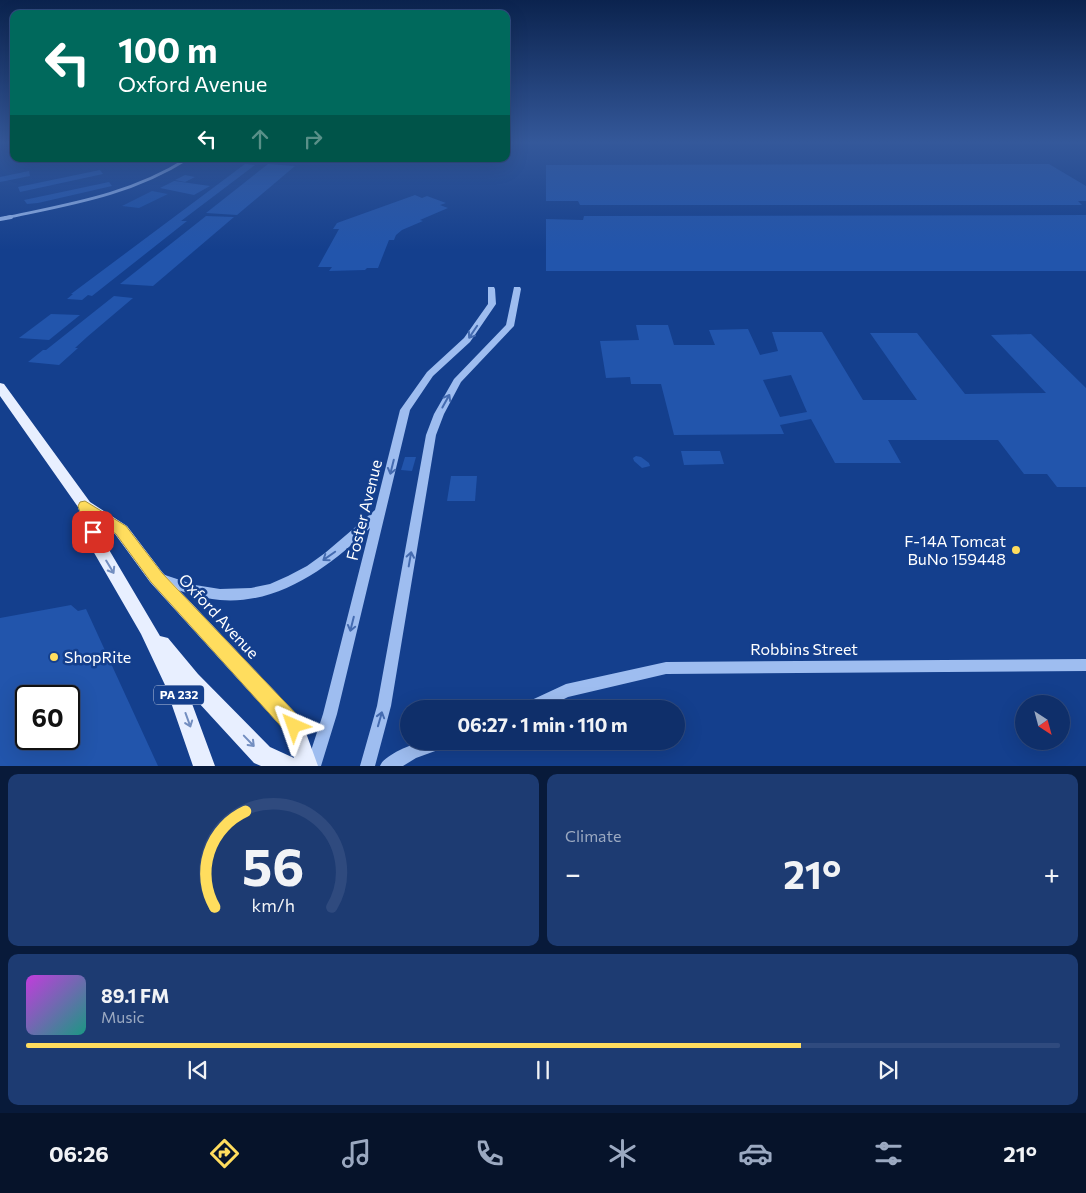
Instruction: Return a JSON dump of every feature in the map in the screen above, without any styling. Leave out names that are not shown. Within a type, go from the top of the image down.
[{"type":"main road","name":"Oxford Avenue","points":[[0,388],[85,506],[96,544],[147,628],[174,683],[204,766]]},
{"type":"main road","name":"Oxford Avenue","points":[[85,506],[121,530],[156,577],[294,726],[307,766]]},
{"type":"main road","points":[[147,628],[191,681],[262,755],[287,766]]},
{"type":"street","points":[[0,219],[130,189],[155,179]]},
{"type":"street","name":"Foster Avenue","points":[[313,766],[330,714],[405,410],[430,374],[467,340],[492,304],[491,289]]},
{"type":"street","points":[[367,766],[384,706],[431,435],[439,414],[457,381],[510,326],[517,289]]},
{"type":"street","points":[[156,577],[196,591],[230,595],[264,591],[293,580],[338,550],[380,513]]},
{"type":"street","name":"Robbins Street","points":[[547,700],[566,691],[666,668],[1086,665]]},
{"type":"street","points":[[387,766],[418,750]]},
{"type":"shaded area","points":[[152,191],[168,194],[139,208],[122,206]]},
{"type":"building","points":[[0,179],[16,179],[0,182]]},
{"type":"building","points":[[58,179],[81,179],[20,192],[18,187]]},
{"type":"building","points":[[178,179],[192,179],[185,182],[175,180]]},
{"type":"building","points":[[225,179],[237,179],[181,221],[187,221],[92,296],[88,295],[82,300],[67,299],[73,294],[71,294]]},
{"type":"building","points":[[249,179],[280,179],[237,215],[206,213]]},
{"type":"building","points":[[546,179],[1074,179],[1086,186],[1086,201],[1078,201],[1082,205],[580,205],[578,201],[546,201]]},
{"type":"building","points":[[174,181],[210,186],[194,195],[160,188]]},
{"type":"building","points":[[109,182],[112,186],[38,203],[27,204],[24,200]]},
{"type":"building","points":[[415,195],[422,198],[427,196],[446,203],[440,205],[448,208],[420,220],[423,221],[402,230],[396,235],[394,240],[389,240],[378,268],[329,271],[332,267],[318,267],[339,229],[333,229],[337,223]]},
{"type":"building","points":[[1086,215],[1086,271],[546,271],[546,219],[583,220],[584,216]]},
{"type":"building","points":[[206,216],[234,217],[153,286],[120,284]]},
{"type":"building","points":[[114,296],[133,298],[87,337],[59,365],[28,362],[43,350],[46,350]]},
{"type":"building","points":[[51,314],[80,315],[49,340],[19,338]]},
{"type":"building","points":[[636,325],[668,325],[674,345],[715,345],[709,330],[748,329],[760,355],[778,351],[772,332],[822,332],[863,400],[917,400],[870,333],[917,333],[965,394],[1046,393],[991,335],[1031,334],[1086,388],[1086,487],[1057,487],[1047,474],[1024,474],[998,440],[888,440],[901,463],[835,463],[811,419],[780,425],[784,434],[674,435],[661,384],[631,384],[630,377],[606,378],[600,341],[639,340]],"holes":[[[791,375],[807,412],[780,417],[763,380]]]},
{"type":"building","points":[[681,451],[720,451],[724,464],[684,465]]},
{"type":"building","points":[[636,456],[641,457],[650,466],[642,468],[634,461],[633,458]]},
{"type":"building","points":[[405,457],[416,457],[412,471],[401,470]]},
{"type":"building","points":[[451,476],[477,476],[475,501],[447,501]]},
{"type":"building","name":"ShopRite","points":[[71,605],[78,611],[86,609],[158,766],[0,766],[0,618]]},
{"type":"place","name":"F-14A Tomcat BuNo 159448","points":[[1016,550]]},
{"type":"place","name":"ShopRite","points":[[54,657]]},
{"type":"route","points":[[93,532],[85,506],[121,530],[156,577],[294,726]]}]
